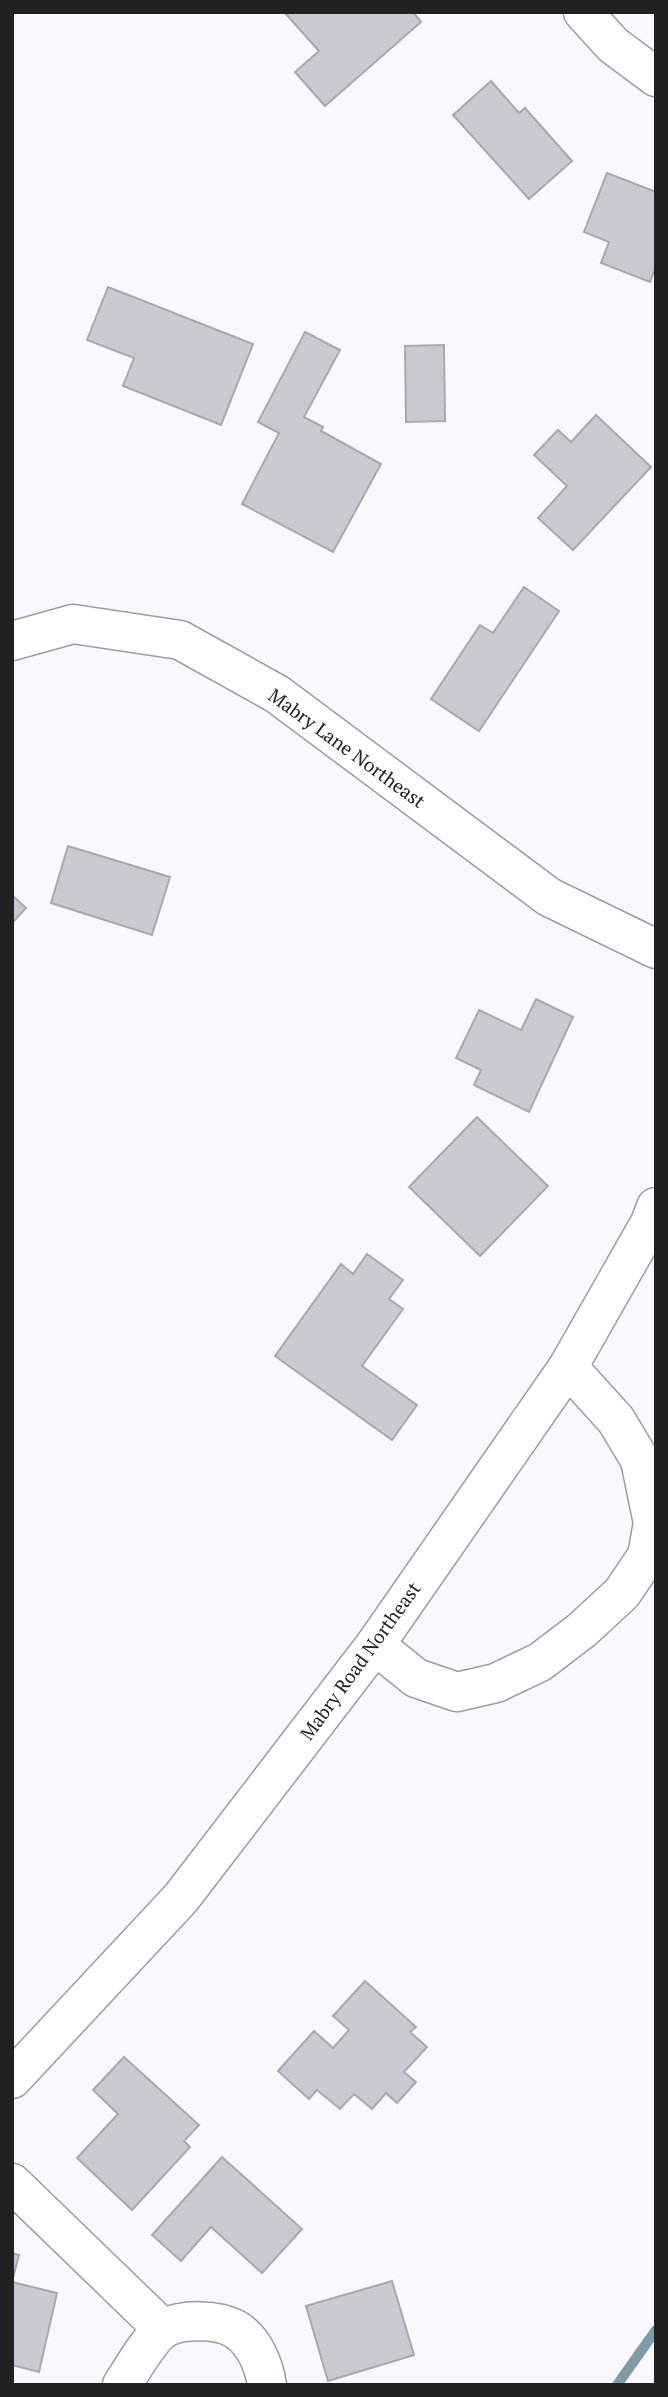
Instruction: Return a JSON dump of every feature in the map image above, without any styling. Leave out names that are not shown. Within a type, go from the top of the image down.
[{"type":"street","points":[[583,12],[613,45],[656,77]]},
{"type":"street","name":"Mabry Lane Northeast","points":[[12,640],[73,624],[180,640],[277,694],[549,897],[656,949]]},
{"type":"street","name":"Mabry Road Northeast","points":[[12,2079],[181,1898],[374,1645],[568,1367],[650,1223],[656,1206]]},
{"type":"street","points":[[374,1645],[416,1678],[457,1692],[496,1683],[540,1662],[582,1630],[622,1593],[648,1556],[653,1523],[640,1460],[616,1420],[568,1367]]},
{"type":"street","points":[[12,2183],[163,2329]]},
{"type":"street","points":[[122,2385],[139,2358],[163,2329],[186,2322],[209,2322],[235,2329],[255,2350],[267,2385]]},
{"type":"building","points":[[284,12],[413,12],[421,22],[325,106],[295,72],[319,51]]},
{"type":"building","points":[[491,81],[519,113],[525,108],[572,161],[529,199],[453,115]]},
{"type":"building","points":[[607,173],[656,192],[656,267],[650,282],[601,263],[609,242],[584,232]]},
{"type":"building","points":[[108,287],[253,344],[221,425],[123,386],[134,358],[87,340]]},
{"type":"building","points":[[305,332],[340,350],[304,417],[323,427],[321,431],[381,464],[333,552],[242,504],[279,433],[258,422]]},
{"type":"building","points":[[444,345],[445,421],[406,422],[405,346]]},
{"type":"building","points":[[596,415],[651,467],[573,550],[538,518],[567,486],[534,455],[558,430],[571,442]]},
{"type":"building","points":[[524,587],[559,611],[479,731],[431,699],[480,625],[493,633]]},
{"type":"building","points":[[68,846],[170,877],[152,935],[51,903]]},
{"type":"building","points":[[12,895],[26,908],[12,923]]},
{"type":"building","points":[[536,999],[573,1017],[529,1112],[474,1085],[481,1070],[456,1058],[479,1010],[521,1030]]},
{"type":"building","points":[[477,1117],[548,1186],[480,1256],[409,1187]]},
{"type":"building","points":[[367,1254],[403,1280],[389,1299],[403,1309],[362,1366],[417,1405],[392,1440],[275,1356],[341,1264],[353,1274]]},
{"type":"building","points":[[365,1981],[416,2027],[410,2032],[427,2047],[404,2072],[416,2082],[397,2103],[386,2093],[372,2109],[354,2094],[340,2109],[317,2090],[309,2099],[278,2071],[314,2031],[333,2048],[349,2030],[333,2016]]},
{"type":"building","points":[[124,2057],[199,2125],[184,2141],[190,2147],[132,2210],[77,2158],[118,2114],[93,2090]]},
{"type":"building","points":[[222,2157],[302,2229],[262,2273],[211,2227],[181,2261],[152,2235]]},
{"type":"building","points":[[12,2253],[19,2255],[12,2282]]},
{"type":"building","points":[[392,2281],[414,2355],[328,2381],[306,2306]]},
{"type":"building","points":[[12,2282],[57,2293],[39,2372],[12,2365]]},
{"type":"waterway","points":[[617,2385],[656,2330]]}]
